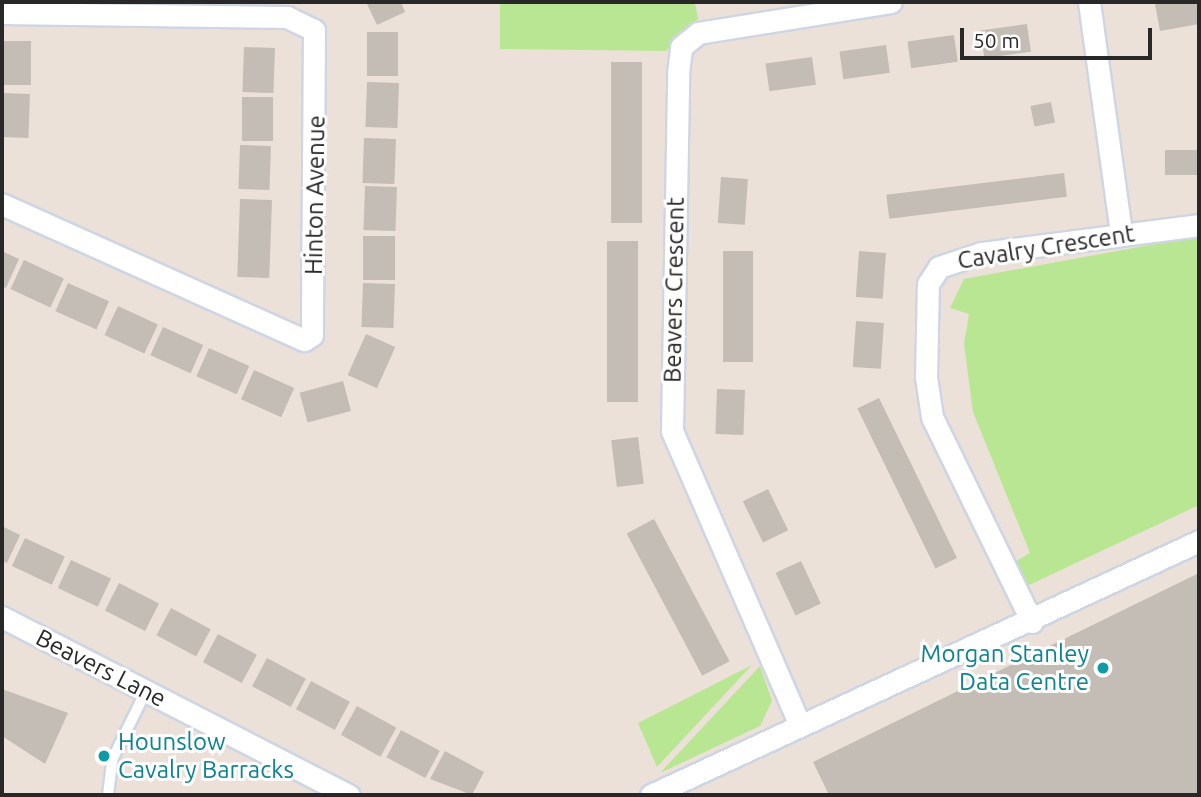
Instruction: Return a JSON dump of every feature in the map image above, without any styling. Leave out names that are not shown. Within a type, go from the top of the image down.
[{"type":"street","name":"Beavers Crescent","points":[[799,723],[672,431],[678,73],[681,47],[698,33],[891,2]]},
{"type":"street","points":[[1089,2],[1121,233]]},
{"type":"street","name":"Hinton Avenue","points":[[2,13],[288,17],[314,30],[312,335],[304,340],[2,204]]},
{"type":"street","name":"Cavalry Crescent","points":[[1032,622],[932,417],[926,377],[928,284],[939,267],[960,258],[1121,233],[1199,225]]},
{"type":"street","points":[[652,795],[799,723],[1032,622],[1199,541]]},
{"type":"street","name":"Beavers Lane","points":[[2,617],[349,795]]},
{"type":"lane","points":[[108,795],[113,760],[146,691]]},
{"type":"green space","points":[[500,2],[695,2],[698,19],[666,51],[500,49]]},
{"type":"green space","points":[[1199,236],[1199,505],[1025,587],[1009,565],[1030,553],[973,412],[964,344],[969,314],[950,308],[964,279]]},
{"type":"green space","points":[[752,665],[657,767],[638,723]]},
{"type":"green space","points":[[760,666],[772,701],[760,726],[660,773]]},
{"type":"building","points":[[366,2],[401,2],[405,12],[377,25]]},
{"type":"building","points":[[1199,2],[1199,24],[1160,31],[1155,4]]},
{"type":"building","points":[[1027,24],[1031,52],[984,58],[980,31]]},
{"type":"building","points":[[367,32],[398,32],[398,76],[367,76]]},
{"type":"building","points":[[954,35],[958,62],[911,68],[907,42]]},
{"type":"building","points":[[2,41],[31,41],[31,85],[2,85]]},
{"type":"building","points":[[886,45],[890,73],[843,79],[839,52]]},
{"type":"building","points":[[244,47],[275,48],[273,93],[242,92]]},
{"type":"building","points":[[812,57],[816,85],[769,91],[765,64]]},
{"type":"building","points":[[611,62],[642,62],[642,223],[611,223]]},
{"type":"building","points":[[367,82],[399,83],[397,128],[365,127]]},
{"type":"building","points":[[2,93],[30,94],[28,138],[2,137]]},
{"type":"building","points":[[242,97],[273,97],[273,141],[242,141]]},
{"type":"building","points":[[1051,102],[1055,123],[1034,127],[1030,106]]},
{"type":"building","points":[[364,138],[396,139],[394,184],[362,183]]},
{"type":"building","points":[[240,145],[271,146],[269,190],[238,189]]},
{"type":"building","points":[[1165,150],[1199,150],[1199,175],[1165,175]]},
{"type":"building","points":[[1064,173],[1067,197],[889,219],[886,195]]},
{"type":"building","points":[[721,177],[748,179],[745,225],[718,223]]},
{"type":"building","points":[[365,186],[397,187],[395,231],[363,230]]},
{"type":"building","points":[[240,199],[272,200],[269,278],[237,277]]},
{"type":"building","points":[[363,236],[395,236],[395,280],[363,280]]},
{"type":"building","points":[[607,241],[638,241],[638,402],[607,402]]},
{"type":"building","points":[[2,251],[19,259],[6,288],[2,286]]},
{"type":"building","points":[[723,251],[753,251],[753,362],[723,362]]},
{"type":"building","points":[[859,251],[886,253],[883,299],[856,297]]},
{"type":"building","points":[[24,260],[64,279],[50,308],[10,289]]},
{"type":"building","points":[[68,283],[109,301],[97,330],[55,311]]},
{"type":"building","points":[[363,283],[395,284],[393,328],[361,327]]},
{"type":"building","points":[[118,306],[158,325],[144,354],[104,335]]},
{"type":"building","points":[[856,321],[884,323],[881,369],[853,367]]},
{"type":"building","points":[[163,327],[203,345],[191,373],[150,355]]},
{"type":"building","points":[[366,334],[395,347],[377,388],[348,375]]},
{"type":"building","points":[[209,348],[249,366],[237,394],[196,376]]},
{"type":"building","points":[[254,370],[294,388],[281,417],[241,399]]},
{"type":"building","points":[[343,381],[351,411],[308,423],[300,393]]},
{"type":"building","points":[[717,389],[745,390],[743,435],[715,434]]},
{"type":"building","points":[[879,398],[957,558],[935,569],[857,409]]},
{"type":"building","points":[[638,437],[644,484],[617,487],[611,440]]},
{"type":"building","points":[[768,489],[788,530],[763,543],[743,501]]},
{"type":"building","points":[[654,519],[730,661],[702,676],[627,534]]},
{"type":"building","points":[[2,526],[20,535],[7,563],[2,561]]},
{"type":"building","points":[[25,538],[65,557],[52,585],[12,566]]},
{"type":"building","points":[[71,560],[111,579],[98,607],[58,588]]},
{"type":"building","points":[[801,561],[821,604],[795,615],[776,573]]},
{"type":"building","name":"Morgan Stanley Data Centre","points":[[1199,573],[1199,795],[829,795],[813,762]]},
{"type":"building","points":[[119,583],[159,603],[145,631],[105,611]]},
{"type":"building","points":[[171,608],[211,629],[196,656],[156,635]]},
{"type":"building","points":[[218,634],[257,655],[242,683],[203,662]]},
{"type":"building","points":[[267,658],[306,679],[291,707],[252,686]]},
{"type":"building","points":[[311,681],[350,702],[335,730],[296,709]]},
{"type":"building","points":[[2,689],[68,713],[45,764],[2,736]]},
{"type":"building","points":[[357,706],[396,728],[380,757],[341,735]]},
{"type":"building","points":[[401,730],[440,751],[425,778],[386,757]]},
{"type":"building","points":[[445,751],[484,772],[472,795],[430,779]]},
{"type":"place","name":"Morgan Stanley Data Centre","points":[[1103,668]]},
{"type":"place","name":"Hounslow Cavalry Barracks","points":[[104,756]]}]
